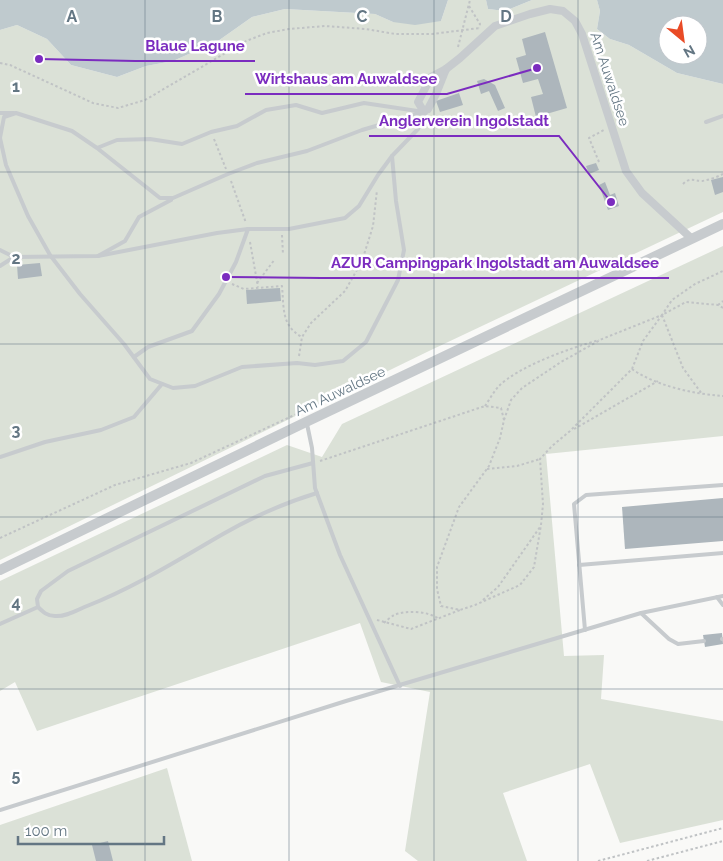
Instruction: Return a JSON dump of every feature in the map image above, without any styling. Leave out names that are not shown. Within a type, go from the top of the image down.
[{"type":"street","name":"Am Auwaldsee","points":[[426,110],[418,102],[431,77],[446,69],[460,58],[495,26],[530,14],[550,10],[563,12],[575,21],[582,34],[626,171],[642,193],[692,239]]},
{"type":"street","points":[[426,110],[436,94],[446,69]]},
{"type":"street","name":"Am Auwaldsee","points":[[0,570],[723,224]]},
{"type":"lane","points":[[96,148],[117,140],[150,139],[182,144],[211,132],[237,126],[266,110],[296,105],[322,113],[364,103],[426,110]]},
{"type":"lane","points":[[0,250],[14,257],[98,256],[248,229],[282,229],[345,218],[359,206],[392,156],[418,129],[426,110]]},
{"type":"lane","points":[[98,256],[125,241],[140,217],[173,198],[257,163],[307,151],[362,130],[426,110]]},
{"type":"lane","points":[[0,112],[16,113],[72,131],[160,198],[173,198]]},
{"type":"lane","points":[[16,113],[4,118],[0,138],[6,165],[28,216],[50,256],[150,379],[173,388],[195,386],[242,367],[297,363],[315,365],[343,361],[366,342],[398,280],[404,250],[396,201],[392,156]]},
{"type":"lane","points":[[706,122],[723,116]]},
{"type":"lane","points":[[134,357],[148,347],[192,331],[219,294],[236,262],[248,229]]},
{"type":"lane","points":[[0,266],[14,257]]},
{"type":"lane","points":[[0,457],[45,442],[101,430],[134,417],[162,384]]},
{"type":"lane","points":[[306,422],[317,493],[340,555],[400,686]]},
{"type":"lane","points":[[313,463],[265,476],[68,571],[41,591],[37,599],[38,607],[45,614],[55,616],[66,614],[107,598],[165,569],[263,513],[317,493]]},
{"type":"lane","points":[[585,630],[574,504],[586,495],[723,486]]},
{"type":"lane","points":[[579,564],[723,553]]},
{"type":"lane","points":[[0,810],[336,704],[641,613],[723,596]]},
{"type":"lane","points":[[717,597],[723,604]]},
{"type":"lane","points":[[0,624],[38,607]]},
{"type":"lane","points":[[641,613],[669,639],[678,644],[704,641]]},
{"type":"path","points":[[460,58],[457,54],[470,0]]},
{"type":"path","points":[[469,6],[480,24],[476,43]]},
{"type":"path","points":[[0,63],[10,65],[93,103],[118,108],[146,100],[246,41],[267,33],[325,26],[366,29],[395,34],[432,34],[495,26]]},
{"type":"path","points":[[599,162],[588,138],[611,127]]},
{"type":"path","points":[[211,132],[248,229],[258,287]]},
{"type":"path","points":[[682,184],[686,180],[702,181],[723,174]]},
{"type":"path","points":[[297,363],[302,337],[310,323],[346,291],[362,261],[373,226],[378,175]]},
{"type":"path","points":[[282,229],[282,255]]},
{"type":"path","points":[[257,283],[275,259]]},
{"type":"path","points":[[487,469],[517,466],[540,459],[632,368],[643,341],[672,300],[695,284],[723,270]]},
{"type":"path","points":[[226,281],[244,289],[282,286],[287,324],[293,332],[302,337]]},
{"type":"path","points":[[718,305],[723,301]]},
{"type":"path","points":[[485,406],[498,387],[523,369],[580,345],[602,339],[662,315],[686,302],[718,305],[723,308]]},
{"type":"path","points":[[662,315],[683,368],[702,394]]},
{"type":"path","points":[[460,610],[441,606],[437,588],[437,567],[459,507],[487,469],[500,438],[511,400],[522,388],[561,362],[602,339]]},
{"type":"path","points":[[632,368],[640,374],[692,393],[723,396]]},
{"type":"path","points":[[0,538],[115,485],[190,463],[378,376]]},
{"type":"path","points":[[570,431],[658,381]]},
{"type":"path","points":[[313,463],[485,406],[501,408],[504,420]]},
{"type":"path","points":[[367,615],[384,623],[411,629],[475,605],[520,585],[534,567],[541,526],[543,504],[540,459]]},
{"type":"path","points":[[475,605],[498,587],[541,526]]},
{"type":"path","points":[[384,623],[394,615],[410,612],[428,614],[439,619]]},
{"type":"path","points":[[598,861],[723,828]]},
{"type":"path","points":[[647,861],[723,841]]},
{"type":"shaded area","points":[[0,0],[448,0],[441,21],[415,25],[393,22],[375,14],[285,9],[252,17],[218,41],[173,61],[146,66],[117,77],[71,65],[47,39],[17,25],[0,30]]},
{"type":"shaded area","points":[[448,0],[486,0],[488,9],[505,11],[532,0],[597,0],[600,11],[597,29],[610,39],[629,45],[658,62],[658,65],[663,65],[677,73],[723,84],[723,212],[429,351],[0,560],[0,30],[17,25],[47,39],[71,65],[117,77],[146,66],[173,61],[218,41],[252,17],[285,9],[375,14],[393,22],[441,21]]},
{"type":"shaded area","points":[[486,0],[532,0],[505,11],[488,9]]},
{"type":"shaded area","points":[[597,0],[723,0],[723,84],[677,73],[663,65],[708,65],[708,15],[658,15],[658,62],[629,45],[610,39],[597,29],[600,11]]},
{"type":"shaded area","points":[[723,246],[723,436],[546,454],[564,656],[604,655],[601,699],[723,721],[723,820],[620,843],[590,764],[503,793],[527,861],[418,861],[405,851],[430,692],[381,682],[360,623],[37,731],[15,682],[0,691],[0,581],[287,445],[322,457],[342,424]]},
{"type":"shaded area","points":[[167,768],[192,861],[0,861],[0,825]]},
{"type":"building","points":[[545,32],[567,108],[536,117],[531,97],[543,94],[538,79],[523,83],[516,58],[526,55],[522,39]]},
{"type":"building","points":[[484,79],[495,85],[505,108],[498,111],[489,91],[481,94],[477,81]]},
{"type":"building","points":[[459,93],[463,105],[440,112],[436,101]]},
{"type":"building","points":[[596,163],[599,170],[589,174],[586,166]]},
{"type":"building","points":[[723,177],[723,192],[715,195],[711,180]]},
{"type":"building","points":[[605,182],[610,195],[615,193],[619,206],[608,210],[599,185]]},
{"type":"building","points":[[40,263],[42,276],[18,279],[17,265]]},
{"type":"building","points":[[280,288],[281,301],[247,304],[246,290]]},
{"type":"building","points":[[723,498],[723,541],[625,549],[622,507]]},
{"type":"building","points":[[722,633],[723,644],[705,647],[703,635]]},
{"type":"building","points":[[108,841],[113,861],[96,861],[92,845]]},
{"type":"place","name":"Blaue Lagune","points":[[39,59]]},
{"type":"place","name":"Wirtshaus am Auwaldsee","points":[[537,68]]},
{"type":"place","name":"Anglerverein Ingolstadt","points":[[611,202]]},
{"type":"place","name":"AZUR Campingpark Ingolstadt am Auwaldsee","points":[[226,277]]}]
